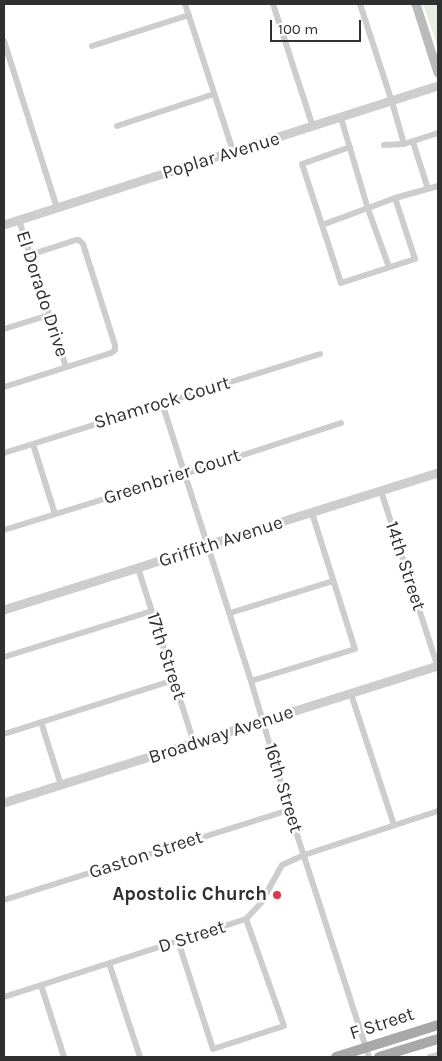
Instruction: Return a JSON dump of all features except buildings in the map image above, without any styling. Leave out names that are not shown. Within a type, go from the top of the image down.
[{"type":"main road","points":[[416,4],[438,73]]},
{"type":"main road","name":"F Street","points":[[336,1057],[368,1052],[438,1025]]},
{"type":"main road","name":"F Street","points":[[379,1057],[438,1039]]},
{"type":"street","points":[[185,4],[233,151]]},
{"type":"street","points":[[273,4],[313,127]]},
{"type":"street","points":[[360,4],[404,144]]},
{"type":"street","points":[[92,46],[189,15]]},
{"type":"street","points":[[4,41],[56,208]]},
{"type":"street","name":"Poplar Avenue","points":[[4,225],[438,86]]},
{"type":"street","points":[[117,126],[214,94]]},
{"type":"street","points":[[341,118],[368,209],[389,267]]},
{"type":"street","points":[[384,145],[404,144],[438,133]]},
{"type":"street","points":[[413,142],[428,188]]},
{"type":"street","points":[[350,147],[302,164],[341,283],[415,259],[395,198]]},
{"type":"street","points":[[322,225],[395,198],[428,188],[438,189]]},
{"type":"street","name":"El Dorado Drive","points":[[19,220],[66,367]]},
{"type":"street","points":[[4,387],[111,353],[115,350],[116,344],[83,244],[76,240],[30,255]]},
{"type":"street","points":[[4,330],[49,315]]},
{"type":"street","name":"Shamrock Court","points":[[4,453],[320,354]]},
{"type":"street","name":"16th Street","points":[[162,403],[230,613],[289,810],[368,1052]]},
{"type":"street","name":"Greenbrier Court","points":[[4,530],[341,423]]},
{"type":"street","points":[[33,444],[56,514]]},
{"type":"street","name":"Griffith Avenue","points":[[4,610],[438,473]]},
{"type":"street","name":"14th Street","points":[[381,491],[438,667]]},
{"type":"street","points":[[251,681],[355,649],[312,513]]},
{"type":"street","name":"17th Street","points":[[138,568],[194,743]]},
{"type":"street","points":[[230,613],[333,581]]},
{"type":"street","points":[[4,657],[152,611]]},
{"type":"street","name":"Broadway Avenue","points":[[4,803],[438,667]]},
{"type":"street","points":[[4,734],[174,680]]},
{"type":"street","points":[[351,694],[394,826]]},
{"type":"street","points":[[41,722],[61,785]]},
{"type":"street","name":"Gaston Street","points":[[4,900],[289,810]]},
{"type":"street","name":"D Street","points":[[4,997],[246,919],[261,903],[282,865],[304,855],[438,811]]},
{"type":"street","points":[[178,941],[213,1049],[284,1026],[246,919]]},
{"type":"street","points":[[109,963],[140,1057]]},
{"type":"street","points":[[41,985],[64,1057]]},
{"type":"street","points":[[430,1057],[438,1055]]},
{"type":"shaded area","points":[[423,4],[438,4],[438,47]]},
{"type":"place","name":"Apostolic Church","points":[[277,895]]}]
